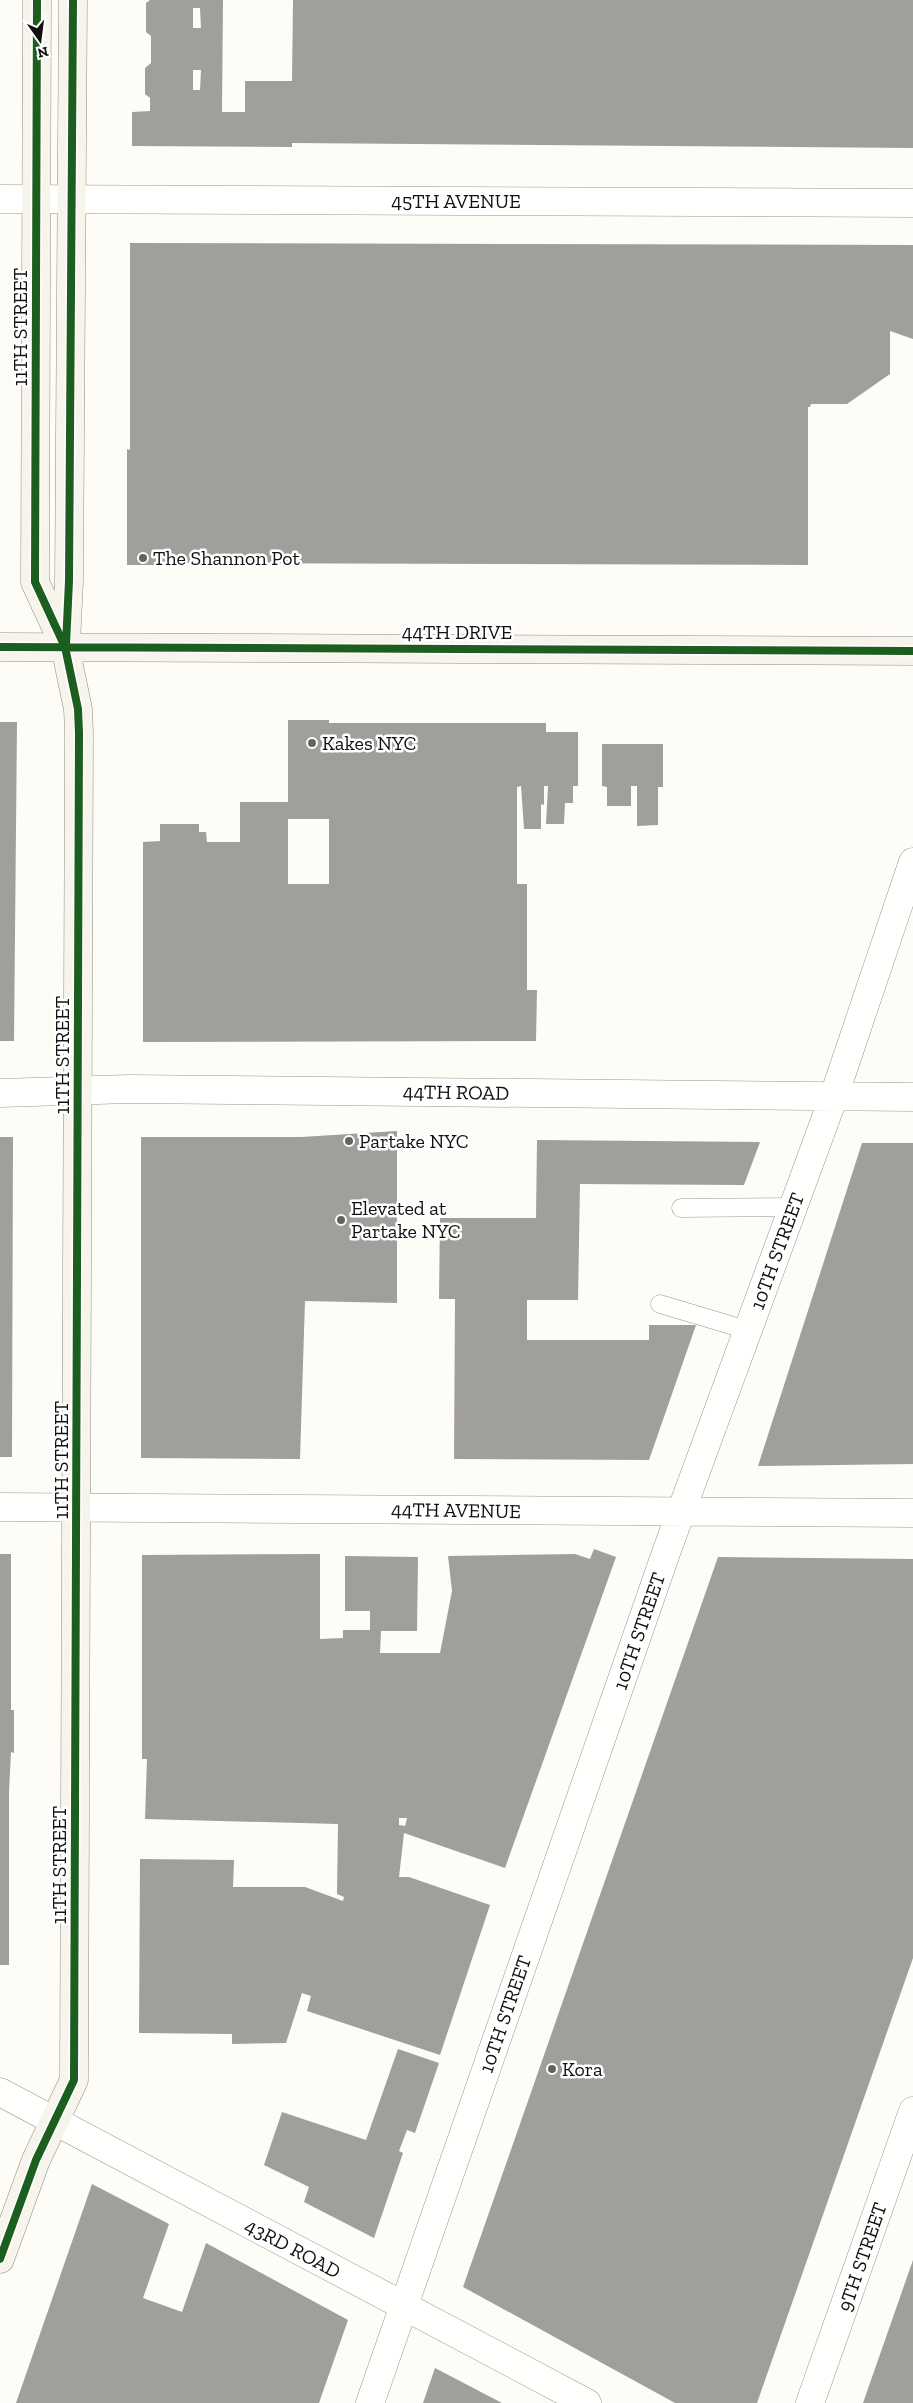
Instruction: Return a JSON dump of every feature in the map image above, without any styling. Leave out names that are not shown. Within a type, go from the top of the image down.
[{"type":"main road","name":"11TH STREET","points":[[0,2259],[36,2160],[74,2080],[78,1507],[79,733],[78,709],[65,647],[35,582],[37,0]]},
{"type":"main road","name":"11TH STREET","points":[[65,647],[69,581],[73,0]]},
{"type":"main road","name":"44TH DRIVE","points":[[0,647],[913,651]]},
{"type":"street","name":"45TH AVENUE","points":[[0,199],[913,203]]},
{"type":"street","name":"10TH STREET","points":[[370,2403],[680,1513],[834,1096],[913,862]]},
{"type":"street","name":"44TH ROAD","points":[[0,1093],[78,1091],[346,1091],[913,1097]]},
{"type":"street","name":"44TH AVENUE","points":[[0,1507],[913,1514]]},
{"type":"street","name":"43RD ROAD","points":[[0,2092],[587,2403]]},
{"type":"street","name":"9TH STREET","points":[[810,2403],[913,2111]]},
{"type":"lane","points":[[680,1208],[793,1207]]},
{"type":"lane","points":[[660,1304],[748,1330]]},
{"type":"building","points":[[150,0],[223,0],[222,112],[245,112],[245,81],[292,81],[293,0],[913,0],[913,148],[292,143],[292,147],[132,146],[132,112],[150,111],[150,98],[145,94],[145,68],[151,63],[151,36],[146,32],[146,3]],"holes":[[[193,8],[200,8],[201,28],[193,28]],[[193,70],[201,70],[200,90],[193,90]]]},
{"type":"building","points":[[130,243],[913,245],[913,339],[890,331],[890,374],[847,404],[811,404],[808,407],[808,565],[170,563],[170,565],[127,565],[127,449],[130,450]]},
{"type":"building","points":[[288,720],[329,720],[329,723],[546,723],[546,732],[578,732],[578,786],[573,786],[573,803],[565,803],[564,824],[546,824],[548,786],[544,786],[544,805],[541,804],[541,829],[524,829],[521,786],[517,787],[517,884],[527,884],[527,990],[537,990],[536,1041],[143,1042],[143,842],[160,841],[160,824],[199,824],[199,832],[206,832],[207,842],[240,842],[240,802],[288,802]],"holes":[[[288,819],[329,819],[329,884],[288,884]]]},
{"type":"building","points":[[0,722],[17,722],[14,1041],[0,1041]]},
{"type":"building","points":[[602,744],[663,744],[663,787],[658,787],[658,825],[637,826],[637,786],[631,786],[631,806],[607,806],[607,787],[602,786]]},
{"type":"building","points":[[397,1131],[397,1303],[305,1301],[300,1459],[141,1458],[141,1137],[301,1137]]},
{"type":"building","points":[[0,1137],[13,1137],[12,1457],[0,1457]]},
{"type":"building","points":[[537,1140],[760,1142],[744,1185],[580,1184],[578,1300],[527,1300],[527,1340],[649,1340],[649,1325],[696,1325],[649,1460],[454,1459],[455,1299],[439,1299],[440,1218],[536,1218]]},
{"type":"building","points":[[862,1143],[913,1143],[913,1464],[758,1466]]},
{"type":"building","points":[[594,1549],[616,1557],[505,1868],[404,1833],[399,1877],[409,1877],[490,1905],[440,2055],[307,2011],[311,1996],[302,1993],[286,2043],[232,2044],[232,2034],[139,2033],[140,1859],[234,1860],[233,1887],[305,1887],[343,1901],[344,1897],[337,1894],[338,1824],[145,1819],[147,1759],[142,1759],[142,1555],[320,1554],[320,1639],[343,1638],[343,1630],[370,1630],[370,1611],[345,1611],[345,1556],[418,1557],[417,1631],[381,1631],[380,1653],[440,1653],[452,1591],[448,1556],[575,1554],[590,1559]],"holes":[[[399,1818],[407,1818],[405,1826],[399,1825]]]},
{"type":"building","points":[[0,1554],[11,1554],[11,1710],[14,1710],[14,1753],[11,1752],[9,1792],[9,1965],[0,1965]]},
{"type":"building","points":[[718,1557],[913,1559],[913,1958],[757,2403],[675,2403],[463,2287]]},
{"type":"building","points":[[398,2049],[439,2063],[415,2133],[407,2130],[399,2151],[403,2153],[374,2238],[304,2202],[309,2187],[264,2165],[282,2112],[366,2140]]},
{"type":"building","points":[[92,2184],[169,2224],[143,2298],[182,2312],[206,2243],[348,2320],[319,2403],[16,2403]]},
{"type":"building","points":[[913,2260],[913,2403],[863,2403]]},
{"type":"building","points":[[435,2368],[502,2403],[423,2403]]},
{"type":"cycle path","points":[[0,2259],[36,2160],[74,2080],[79,733],[78,709],[65,647],[35,582],[37,0]]},
{"type":"cycle path","points":[[66,645],[69,581],[73,0]]},
{"type":"cycle path","points":[[0,647],[913,651]]},
{"type":"place","name":"The Shannon Pot","points":[[143,558]]},
{"type":"place","name":"Kakes NYC","points":[[312,743]]},
{"type":"place","name":"Partake NYC","points":[[349,1141]]},
{"type":"place","name":"Elevated at Partake NYC","points":[[341,1220]]},
{"type":"place","name":"Kora","points":[[552,2069]]}]
